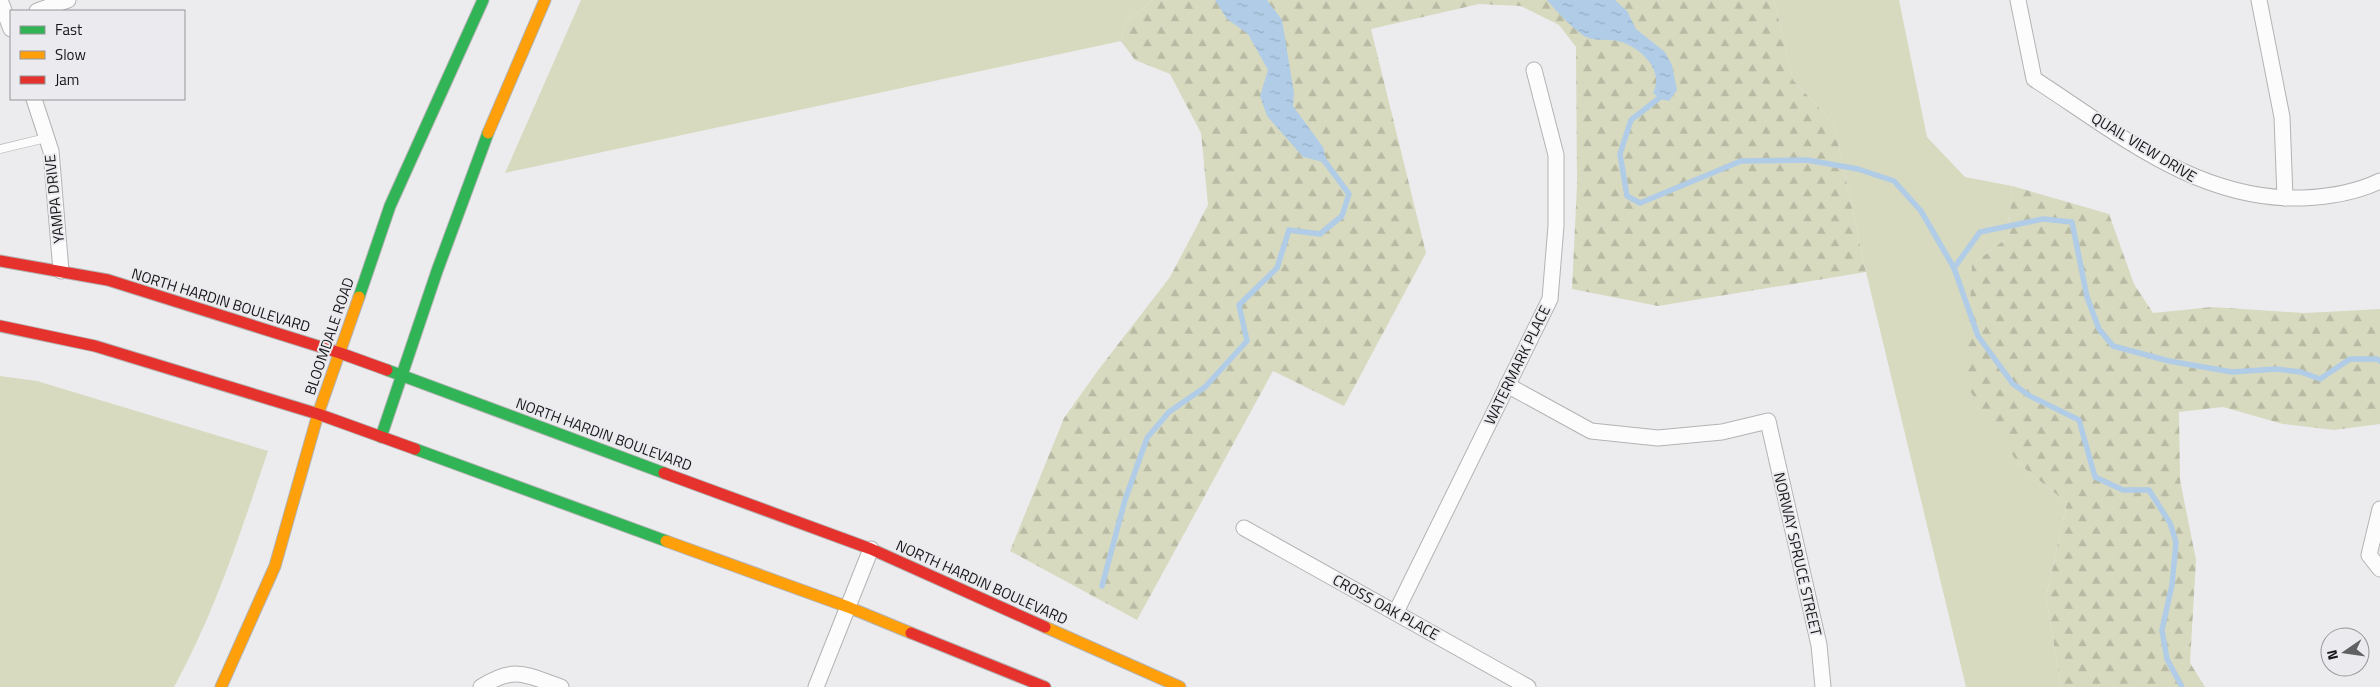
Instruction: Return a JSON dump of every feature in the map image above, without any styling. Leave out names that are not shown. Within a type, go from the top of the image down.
[{"type":"street","points":[[0,0],[8,24]]},
{"type":"street","points":[[40,10],[68,0]]},
{"type":"street","name":"BLOOMDALE ROAD","points":[[221,687],[275,566],[318,414],[390,206],[483,0]]},
{"type":"street","points":[[381,437],[450,231],[529,34],[545,0]]},
{"type":"street","name":"QUAIL VIEW DRIVE","points":[[2018,0],[2034,79],[2186,174],[2234,191],[2285,198],[2330,195],[2380,181]]},
{"type":"street","points":[[2259,0],[2282,117],[2285,198]]},
{"type":"street","name":"WATERMARK PLACE","points":[[1396,612],[1550,299],[1555,236],[1556,155],[1534,70]]},
{"type":"street","name":"YAMPA DRIVE","points":[[34,100],[51,151],[61,271]]},
{"type":"street","name":"NORTH HARDIN BOULEVARD","points":[[0,261],[108,280],[340,353],[402,375],[871,549],[1180,687]]},
{"type":"street","points":[[0,326],[95,346],[318,414],[848,607],[1045,687]]},
{"type":"street","name":"NORWAY SPRUCE STREET","points":[[1508,385],[1592,431],[1658,438],[1722,432],[1768,422],[1819,645],[1823,687]]},
{"type":"street","points":[[2380,509],[2368,555],[2380,569]]},
{"type":"street","name":"CROSS OAK PLACE","points":[[1244,528],[1528,687]]},
{"type":"street","points":[[816,687],[871,549]]},
{"type":"street","points":[[481,687],[499,676],[519,673],[561,687]]},
{"type":"lane","points":[[0,149],[46,138]]},
{"type":"green space","points":[[581,0],[1151,0],[1149,4],[1126,21],[1121,41],[505,173]]},
{"type":"green space","points":[[1151,0],[1774,0],[1793,80],[1834,124],[1866,272],[1658,306],[1572,289],[1577,185],[1576,47],[1559,25],[1521,6],[1479,4],[1371,29],[1426,253],[1344,406],[1273,371],[1137,620],[1010,551],[1064,418],[1170,277],[1208,205],[1201,133],[1170,74],[1135,60],[1121,41],[1126,21],[1149,4]]},
{"type":"green space","points":[[1774,0],[1899,0],[1927,137],[1965,177],[2012,186],[2008,237],[1972,265],[2018,463],[2067,503],[2046,597],[2061,687],[1966,687],[1866,272],[1834,124],[1793,80]]},
{"type":"green space","points":[[2012,186],[2109,214],[2134,284],[2153,313],[2212,307],[2304,313],[2380,309],[2380,424],[2334,430],[2283,424],[2223,407],[2179,412],[2180,480],[2196,560],[2190,663],[2205,687],[2061,687],[2046,597],[2067,503],[2018,463],[1966,385],[1972,265],[2008,237]]},
{"type":"green space","points":[[0,376],[37,381],[268,451],[215,601],[174,687],[0,687]]},
{"type":"water","points":[[1215,0],[1267,0],[1282,20],[1294,93],[1293,106],[1323,147],[1327,163],[1303,157],[1267,116],[1260,96],[1268,70],[1248,34],[1227,19]]},
{"type":"water","points":[[1547,0],[1615,0],[1627,11],[1636,29],[1665,52],[1672,65],[1677,90],[1669,101],[1660,99],[1653,93],[1656,77],[1653,69],[1636,49],[1621,42],[1586,37],[1560,15]]},
{"type":"waterway","points":[[1663,95],[1631,120],[1620,154],[1627,196],[1640,203],[1741,161],[1807,160],[1858,169],[1894,181],[1921,211],[1954,268],[1978,336],[2013,384],[2030,396],[2079,420],[2095,477],[2123,490],[2149,490],[2170,523],[2176,542],[2172,585],[2162,630],[2167,659],[2182,687]]},
{"type":"waterway","points":[[1102,586],[1125,500],[1147,438],[1169,412],[1205,387],[1247,341],[1239,305],[1277,268],[1289,230],[1320,234],[1342,216],[1349,194],[1323,159]]},
{"type":"waterway","points":[[1954,268],[1980,232],[2043,219],[2072,222],[2087,297],[2099,329],[2113,346],[2169,361],[2232,372],[2276,369],[2301,372],[2320,379],[2350,359],[2377,359],[2380,361]]},
{"type":"traffic: fast","points":[[359,297],[390,206],[483,0]]},
{"type":"traffic: fast","points":[[381,437],[437,271],[488,133]]},
{"type":"traffic: fast","points":[[387,370],[664,473]]},
{"type":"traffic: fast","points":[[415,449],[666,541]]},
{"type":"traffic: slow","points":[[488,133],[545,0]]},
{"type":"traffic: slow","points":[[221,687],[275,566],[318,414],[359,297]]},
{"type":"traffic: slow","points":[[666,541],[848,607],[911,633]]},
{"type":"traffic: slow","points":[[1045,627],[1180,687]]},
{"type":"traffic: jam","points":[[0,261],[108,280],[340,353],[387,370]]},
{"type":"traffic: jam","points":[[0,326],[95,346],[318,414],[415,449]]},
{"type":"traffic: jam","points":[[664,473],[871,549],[1045,627]]},
{"type":"traffic: jam","points":[[911,633],[1045,687]]}]
